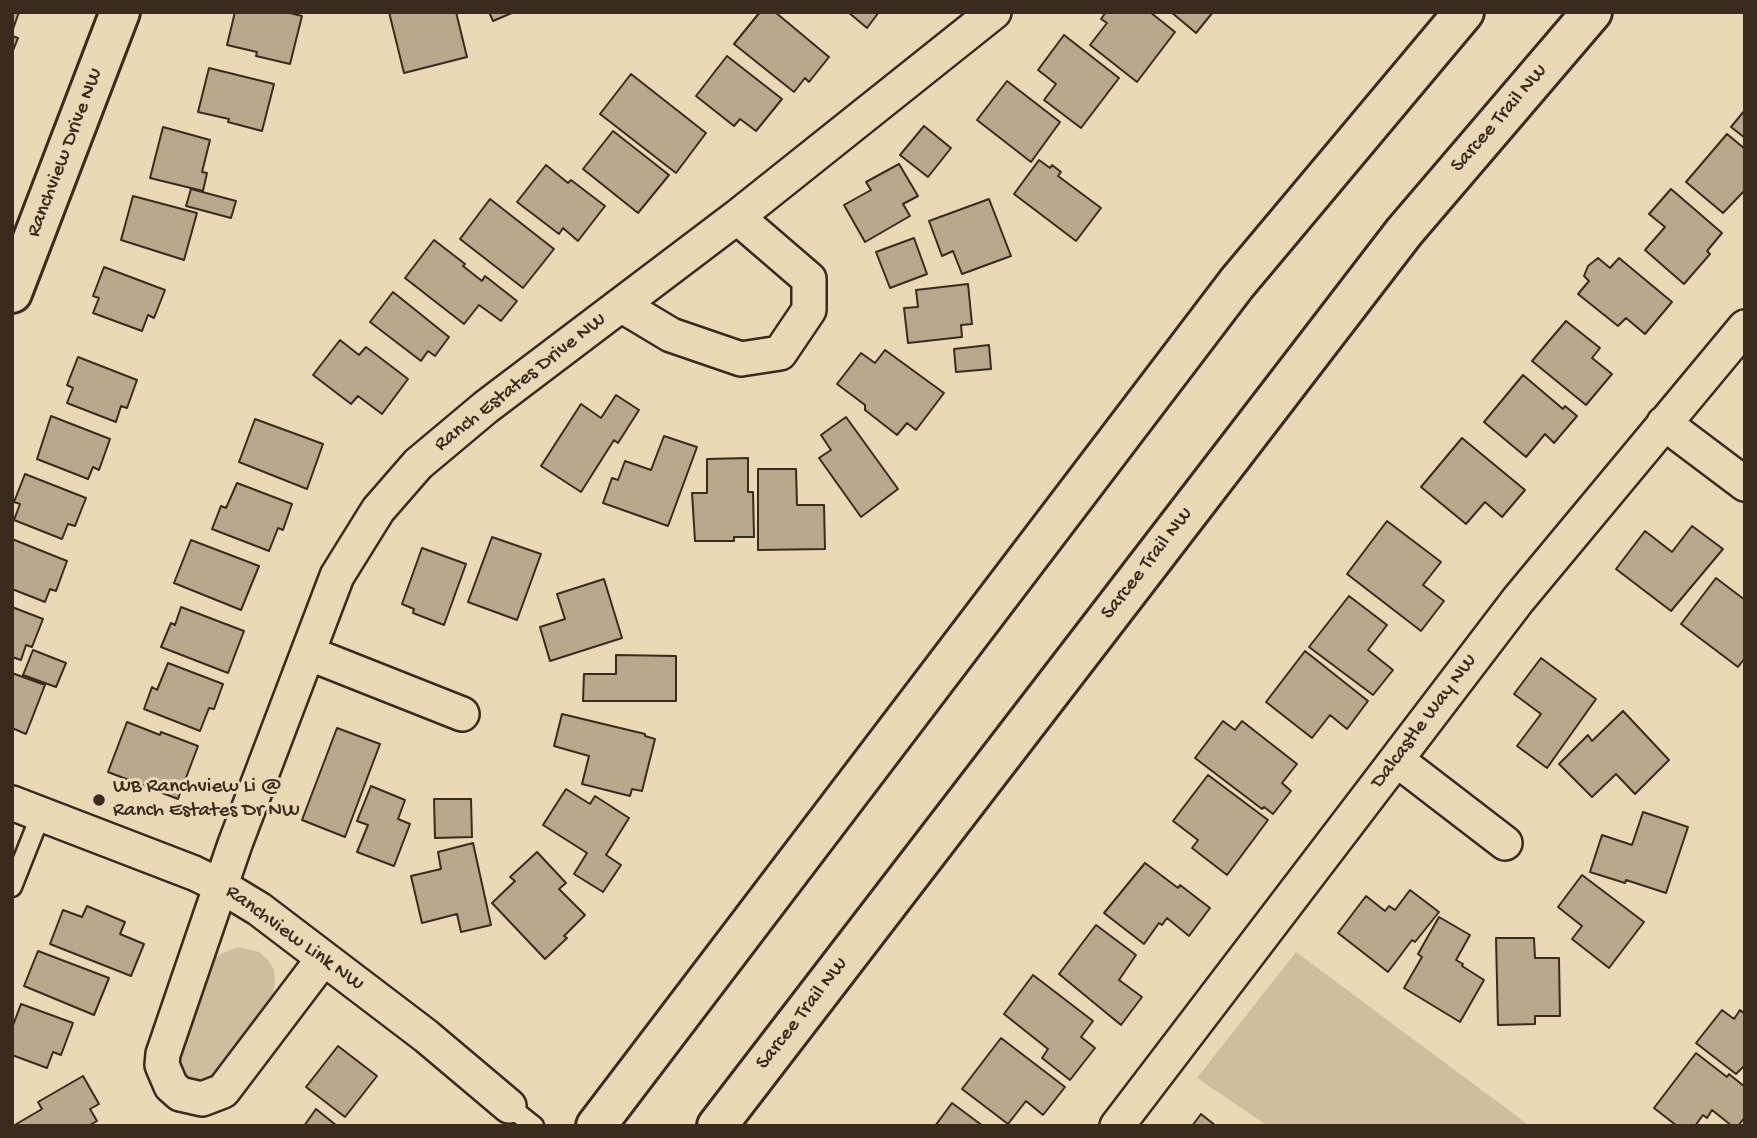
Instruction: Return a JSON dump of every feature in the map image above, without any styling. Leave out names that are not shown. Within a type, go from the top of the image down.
[{"type":"main road","name":"Ranchview Drive NW","points":[[12,293],[120,12]]},
{"type":"main road","points":[[596,1126],[1237,283],[1465,12]]},
{"type":"main road","name":"Sarcee Trail NW","points":[[717,1126],[1404,232],[1592,12]]},
{"type":"street","name":"Ranch Estates Drive NW","points":[[323,959],[223,1091],[202,1099],[180,1094],[171,1086],[162,1065],[163,1054],[221,886],[337,576],[378,510],[418,464],[486,407],[737,217],[994,12]]},
{"type":"street","points":[[621,305],[671,335],[741,359],[780,353],[810,310],[809,279],[737,217]]},
{"type":"street","name":"Dalcastle Way NW","points":[[1117,1126],[1518,600],[1745,327]]},
{"type":"street","points":[[1664,423],[1745,484]]},
{"type":"street","points":[[309,653],[463,714]]},
{"type":"street","points":[[1396,760],[1505,843]]},
{"type":"street","name":"Ranchview Link NW","points":[[26,808],[194,873],[259,909],[426,1036],[522,1116]]},
{"type":"lane","points":[[12,887],[26,808]]},
{"type":"shaded area","points":[[238,947],[259,952],[268,960],[274,970],[273,994],[210,1077],[194,1080],[181,1071],[179,1058],[211,963],[218,955]]},
{"type":"shaded area","points":[[1296,952],[1530,1126],[1268,1126],[1197,1078]]},
{"type":"building","points":[[12,12],[19,12],[12,32]]},
{"type":"building","points":[[235,12],[286,12],[302,16],[290,64],[256,56],[257,52],[227,45]]},
{"type":"building","points":[[389,12],[456,12],[467,57],[404,73]]},
{"type":"building","points":[[489,12],[514,12],[493,21]]},
{"type":"building","points":[[760,12],[775,12],[829,57],[809,82],[805,78],[794,92],[734,44]]},
{"type":"building","points":[[848,12],[879,12],[867,28]]},
{"type":"building","points":[[1106,12],[1150,12],[1175,32],[1137,82],[1090,45],[1107,23],[1101,19]]},
{"type":"building","points":[[1171,12],[1213,12],[1196,33]]},
{"type":"building","points":[[1064,35],[1119,78],[1081,128],[1044,100],[1056,84],[1038,70]]},
{"type":"building","points":[[12,36],[18,38],[12,53]]},
{"type":"building","points":[[727,56],[782,99],[756,131],[740,119],[734,126],[696,96]]},
{"type":"building","points":[[209,68],[274,84],[262,131],[228,122],[229,119],[198,112]]},
{"type":"building","points":[[631,74],[706,133],[676,173],[600,114]]},
{"type":"building","points":[[1007,81],[1060,122],[1031,162],[977,120]]},
{"type":"building","points":[[1745,110],[1745,138],[1731,127]]},
{"type":"building","points":[[924,126],[951,148],[928,177],[900,155]]},
{"type":"building","points":[[163,127],[210,140],[202,172],[207,173],[203,191],[150,178]]},
{"type":"building","points":[[613,131],[669,175],[638,213],[583,169]]},
{"type":"building","points":[[1727,134],[1745,149],[1745,190],[1723,213],[1686,182]]},
{"type":"building","points":[[1039,160],[1050,168],[1052,165],[1061,172],[1058,176],[1101,208],[1076,241],[1014,194]]},
{"type":"building","points":[[899,164],[918,196],[903,204],[910,216],[865,242],[844,205],[871,190],[866,182]]},
{"type":"building","points":[[546,165],[568,183],[571,180],[605,206],[578,241],[563,228],[559,234],[517,202]]},
{"type":"building","points":[[191,189],[236,201],[231,218],[186,206]]},
{"type":"building","points":[[1671,189],[1722,233],[1707,251],[1710,254],[1684,284],[1645,250],[1665,227],[1649,214]]},
{"type":"building","points":[[133,196],[197,213],[184,260],[121,240]]},
{"type":"building","points":[[490,199],[554,249],[523,288],[460,239]]},
{"type":"building","points":[[989,199],[1011,256],[962,274],[953,251],[942,256],[929,221]]},
{"type":"building","points":[[914,238],[927,274],[890,288],[876,252]]},
{"type":"building","points":[[434,240],[482,281],[485,276],[517,301],[501,321],[479,305],[464,324],[405,278]]},
{"type":"building","points":[[1598,258],[1610,268],[1619,258],[1672,302],[1645,334],[1626,318],[1618,326],[1578,294],[1589,281],[1584,276],[1588,266]]},
{"type":"building","points":[[104,267],[165,290],[154,318],[148,315],[142,331],[93,313],[99,298],[93,296]]},
{"type":"building","points":[[968,284],[972,324],[961,325],[962,337],[908,343],[904,308],[918,307],[916,290]]},
{"type":"building","points":[[393,292],[449,337],[435,356],[428,351],[421,361],[370,322]]},
{"type":"building","points":[[1566,321],[1600,348],[1592,358],[1612,374],[1586,405],[1532,361]]},
{"type":"building","points":[[340,340],[359,355],[366,347],[408,379],[382,414],[358,396],[351,404],[313,375]]},
{"type":"building","points":[[989,345],[991,369],[956,372],[954,349]]},
{"type":"building","points":[[885,350],[944,393],[916,430],[907,423],[897,435],[865,410],[865,405],[837,384],[861,353],[875,363]]},
{"type":"building","points":[[78,357],[137,380],[127,408],[121,406],[116,422],[67,403],[73,388],[67,385]]},
{"type":"building","points":[[1523,375],[1563,409],[1565,406],[1577,416],[1554,443],[1545,434],[1526,457],[1484,422]]},
{"type":"building","points":[[616,395],[639,410],[618,443],[614,440],[581,492],[541,466],[581,404],[601,418]]},
{"type":"building","points":[[51,416],[110,439],[99,470],[93,467],[88,479],[37,459]]},
{"type":"building","points":[[846,417],[898,489],[861,517],[819,458],[831,450],[821,435]]},
{"type":"building","points":[[255,419],[323,444],[307,489],[239,462]]},
{"type":"building","points":[[664,436],[697,447],[668,526],[603,503],[612,478],[618,480],[625,461],[651,470]]},
{"type":"building","points":[[1462,438],[1525,490],[1502,517],[1485,502],[1466,524],[1421,487]]},
{"type":"building","points":[[748,458],[748,492],[753,492],[754,537],[734,537],[734,541],[695,541],[692,493],[707,493],[707,459]]},
{"type":"building","points":[[758,469],[796,469],[797,505],[824,505],[825,549],[758,550]]},
{"type":"building","points":[[25,474],[86,498],[75,526],[68,524],[62,539],[14,520],[20,504],[14,502]]},
{"type":"building","points":[[237,483],[292,504],[283,530],[278,528],[269,551],[212,529],[221,506],[226,508]]},
{"type":"building","points":[[1387,521],[1441,562],[1423,585],[1444,601],[1421,631],[1347,574]]},
{"type":"building","points":[[1692,526],[1723,549],[1671,611],[1616,569],[1645,531],[1672,552]]},
{"type":"building","points":[[492,537],[541,554],[517,620],[468,602]]},
{"type":"building","points":[[12,539],[67,561],[56,591],[50,589],[45,602],[12,589]]},
{"type":"building","points":[[191,540],[259,566],[241,610],[174,583]]},
{"type":"building","points":[[422,548],[466,564],[444,625],[413,613],[414,609],[402,604]]},
{"type":"building","points":[[1716,578],[1745,600],[1745,658],[1738,667],[1681,624]]},
{"type":"building","points":[[604,579],[622,638],[550,661],[540,627],[565,619],[557,594]]},
{"type":"building","points":[[1349,596],[1387,625],[1368,650],[1393,670],[1373,695],[1309,647]]},
{"type":"building","points":[[12,607],[43,619],[32,647],[26,645],[21,660],[12,657]]},
{"type":"building","points":[[181,607],[244,631],[228,673],[161,647],[171,623],[175,625]]},
{"type":"building","points":[[33,650],[66,663],[56,687],[23,675]]},
{"type":"building","points":[[1305,651],[1368,701],[1347,729],[1330,715],[1312,738],[1266,702]]},
{"type":"building","points":[[616,655],[676,656],[676,701],[583,701],[584,674],[616,674]]},
{"type":"building","points":[[1541,658],[1596,699],[1547,768],[1517,746],[1541,714],[1514,694]]},
{"type":"building","points":[[168,663],[223,684],[214,709],[209,708],[200,731],[144,709],[152,687],[157,690]]},
{"type":"building","points":[[12,673],[45,685],[26,734],[12,728]]},
{"type":"building","points":[[1623,711],[1669,760],[1635,794],[1616,774],[1592,797],[1559,764],[1588,735],[1592,741]]},
{"type":"building","points":[[562,714],[645,734],[655,739],[642,791],[632,789],[630,796],[582,784],[589,756],[554,746]]},
{"type":"building","points":[[1223,721],[1235,730],[1242,721],[1297,764],[1282,783],[1291,791],[1273,814],[1264,807],[1262,809],[1195,758]]},
{"type":"building","points":[[127,722],[198,746],[178,799],[108,772]]},
{"type":"building","points":[[337,728],[380,744],[345,837],[302,820]]},
{"type":"building","points":[[1208,775],[1268,820],[1227,875],[1192,848],[1198,840],[1173,821]]},
{"type":"building","points":[[371,786],[405,800],[398,819],[410,824],[394,866],[357,852],[368,825],[357,821]]},
{"type":"building","points":[[566,789],[590,804],[595,796],[629,818],[606,855],[621,865],[603,892],[574,874],[587,853],[543,825]]},
{"type":"building","points":[[434,799],[471,799],[472,837],[435,838]]},
{"type":"building","points":[[1643,812],[1688,827],[1666,893],[1590,872],[1602,835],[1632,845]]},
{"type":"building","points":[[473,843],[491,925],[461,932],[457,914],[422,923],[411,876],[441,869],[438,852]]},
{"type":"building","points":[[537,852],[566,883],[559,889],[585,915],[564,936],[567,938],[545,959],[492,903],[515,881],[510,877]]},
{"type":"building","points":[[1145,863],[1210,908],[1189,936],[1167,918],[1162,925],[1159,923],[1144,944],[1104,913]]},
{"type":"building","points":[[1582,875],[1644,922],[1609,968],[1572,939],[1582,926],[1558,907]]},
{"type":"building","points":[[1410,890],[1439,912],[1415,942],[1412,940],[1388,972],[1338,933],[1366,896],[1385,911],[1389,906],[1395,910]]},
{"type":"building","points":[[87,906],[125,922],[120,934],[144,944],[131,976],[50,944],[63,910],[82,917]]},
{"type":"building","points":[[1439,917],[1470,935],[1456,960],[1484,980],[1460,1022],[1404,988],[1422,957],[1418,954]]},
{"type":"building","points":[[1096,925],[1136,955],[1119,980],[1142,997],[1121,1025],[1059,974]]},
{"type":"building","points":[[1496,938],[1534,938],[1535,958],[1559,958],[1560,1016],[1535,1016],[1535,1024],[1498,1025]]},
{"type":"building","points":[[38,951],[109,978],[94,1015],[24,986]]},
{"type":"building","points":[[1033,975],[1093,1021],[1081,1037],[1095,1048],[1070,1080],[1042,1058],[1048,1049],[1004,1014]]},
{"type":"building","points":[[21,1004],[73,1023],[61,1055],[53,1052],[47,1068],[12,1055],[12,1028]]},
{"type":"building","points":[[1722,1010],[1734,1019],[1740,1010],[1745,1014],[1745,1065],[1736,1074],[1696,1043]]},
{"type":"building","points":[[1001,1038],[1065,1087],[1043,1115],[1026,1101],[1008,1124],[962,1089]]},
{"type":"building","points":[[338,1046],[377,1076],[345,1117],[306,1087]]},
{"type":"building","points":[[1696,1053],[1745,1087],[1745,1117],[1738,1126],[1732,1126],[1712,1110],[1707,1118],[1703,1115],[1695,1126],[1677,1126],[1654,1108]]},
{"type":"building","points":[[83,1076],[99,1104],[90,1109],[97,1121],[88,1126],[13,1126],[42,1109],[38,1102]]},
{"type":"building","points":[[952,1103],[983,1126],[935,1126]]},
{"type":"building","points":[[316,1109],[337,1126],[304,1126]]},
{"type":"building","points":[[1201,1114],[1216,1126],[1192,1126]]},
{"type":"place","name":"WB Ranchview Li @ Ranch Estates Dr NW","points":[[99,800]]}]
